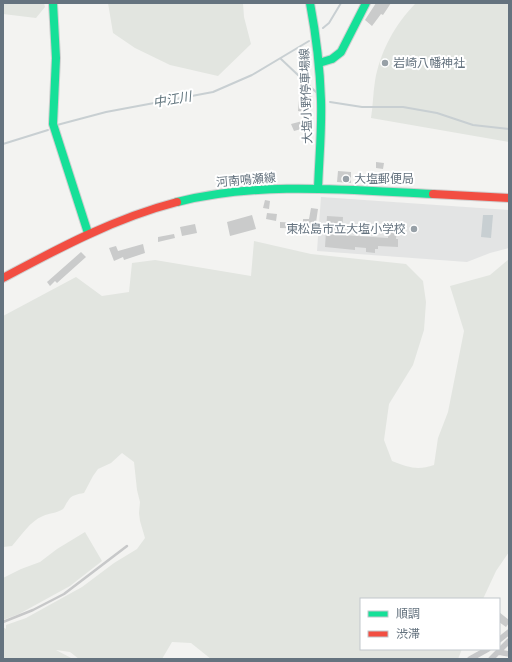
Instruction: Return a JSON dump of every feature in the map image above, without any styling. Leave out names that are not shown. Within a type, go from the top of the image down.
[{"type":"main road","points":[[53,3],[56,55],[55,90],[52,114],[53,124],[88,233]]},
{"type":"main road","name":"大塩小野停車場線","points":[[310,3],[319,63],[321,116],[318,189]]},
{"type":"main road","points":[[319,63],[330,61],[341,52],[366,3]]},
{"type":"main road","name":"河南鳴瀬線","points":[[3,278],[88,233],[134,215],[188,199],[234,192],[279,189],[318,189],[509,198]]},
{"type":"street","points":[[500,639],[509,632]]},
{"type":"street","points":[[491,659],[509,641]]},
{"type":"street","points":[[470,659],[486,650]]},
{"type":"street","points":[[498,652],[509,654]]},
{"type":"lane","points":[[3,622],[33,610],[64,594],[127,546]]},
{"type":"shaded area","points":[[3,3],[44,3],[45,7],[36,18],[3,14]]},
{"type":"shaded area","points":[[108,3],[243,3],[244,17],[251,44],[218,76],[170,65],[135,48],[113,33]]},
{"type":"shaded area","points":[[416,3],[509,3],[509,142],[371,118],[377,70],[385,49],[401,20]]},
{"type":"shaded area","name":"東松島市立大塩小学校","points":[[321,197],[509,210],[509,248],[490,253],[467,262],[317,251]]},
{"type":"shaded area","points":[[483,215],[493,215],[491,238],[481,237]]},
{"type":"shaded area","points":[[254,241],[311,254],[406,264],[423,281],[426,302],[424,330],[413,365],[389,404],[384,440],[392,461],[408,466],[423,468],[434,465],[438,438],[448,412],[464,331],[450,286],[490,275],[509,259],[509,552],[496,571],[483,598],[360,598],[360,650],[462,650],[458,659],[211,659],[191,643],[172,642],[162,659],[79,659],[70,652],[56,650],[73,659],[3,658],[3,627],[6,629],[6,625],[26,618],[82,587],[114,563],[137,549],[145,538],[140,521],[140,502],[134,462],[122,453],[111,463],[98,469],[84,493],[71,497],[61,510],[38,518],[12,546],[3,547],[3,316],[76,277],[102,296],[129,292],[132,263],[155,260],[251,276]]},
{"type":"shaded area","points":[[85,532],[102,561],[70,586],[19,614],[3,620],[3,578],[40,562],[57,549]]},
{"type":"building","points":[[376,3],[391,3],[383,15],[381,14],[372,26],[365,20]]},
{"type":"building","points":[[307,94],[312,97],[309,104],[308,113],[298,111],[299,100]]},
{"type":"building","points":[[310,119],[312,126],[294,131],[291,124]]},
{"type":"building","points":[[376,162],[384,163],[383,169],[376,168]]},
{"type":"building","points":[[338,171],[351,172],[351,183],[337,182]]},
{"type":"building","points":[[385,172],[404,175],[403,182],[385,181]]},
{"type":"building","points":[[265,200],[270,201],[269,209],[263,208]]},
{"type":"building","points":[[311,208],[318,209],[315,229],[280,228],[280,222],[303,223],[303,219],[309,219]]},
{"type":"building","points":[[267,213],[277,214],[276,221],[266,219]]},
{"type":"building","points":[[252,215],[256,229],[230,236],[227,222]]},
{"type":"building","points":[[327,216],[343,217],[342,235],[388,238],[389,225],[397,225],[396,239],[398,239],[398,247],[378,246],[378,249],[375,249],[375,253],[366,252],[366,248],[355,247],[355,250],[325,247]]},
{"type":"building","points":[[195,224],[197,233],[182,236],[180,227]]},
{"type":"building","points":[[174,234],[175,238],[158,242],[158,237]]},
{"type":"building","points":[[143,244],[145,253],[124,260],[123,257],[114,261],[109,248],[116,246],[118,251]]},
{"type":"building","points":[[81,252],[86,257],[57,283],[55,281],[50,286],[47,282]]},
{"type":"building","points":[[500,613],[509,620],[506,627],[500,623]]},
{"type":"waterway","points":[[323,28],[329,23],[341,3]]},
{"type":"waterway","name":"中江川","points":[[57,125],[106,112],[213,92],[252,75],[309,41]]},
{"type":"waterway","points":[[281,59],[316,92]]},
{"type":"waterway","points":[[330,102],[362,107],[403,107],[437,113],[473,125],[509,129]]},
{"type":"waterway","name":"中江川","points":[[3,144],[48,130]]},
{"type":"traffic: fast","points":[[53,3],[56,58],[53,124],[88,233]]},
{"type":"traffic: fast","points":[[310,3],[317,52],[321,111],[318,189]]},
{"type":"traffic: fast","points":[[319,63],[332,59],[341,52],[366,3]]},
{"type":"traffic: fast","points":[[177,202],[208,195],[272,189],[337,189],[433,194]]},
{"type":"traffic: jam","points":[[433,194],[509,198]]},
{"type":"traffic: jam","points":[[3,278],[66,245],[109,225],[177,202]]},
{"type":"place","name":"岩崎八幡神社","points":[[385,63]]},
{"type":"place","name":"大塩郵便局","points":[[346,179]]},
{"type":"place","name":"東松島市立大塩小学校","points":[[414,229]]}]
